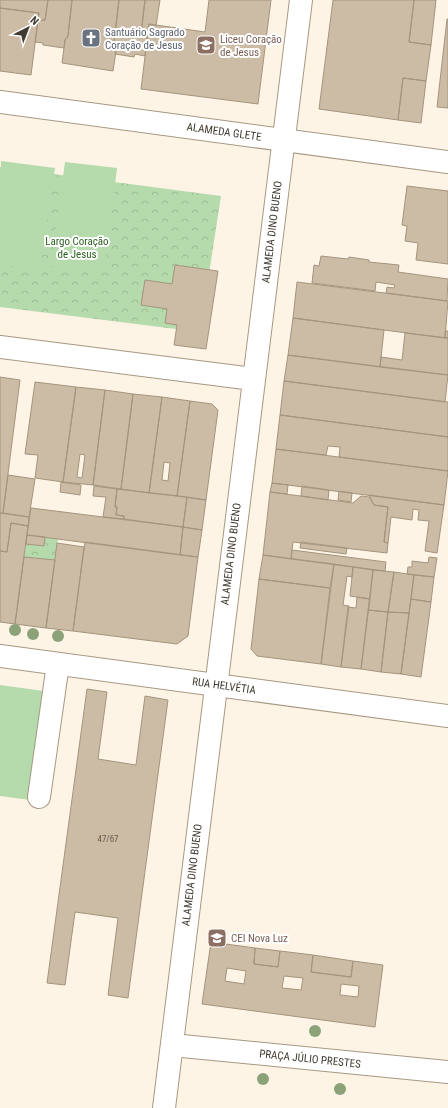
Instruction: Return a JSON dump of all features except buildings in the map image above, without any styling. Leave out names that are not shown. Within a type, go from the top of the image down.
[{"type":"street","name":"ALAMEDA DINO BUENO","points":[[164,1108],[300,0]]},
{"type":"street","name":"ALAMEDA GLETE","points":[[0,102],[448,162]]},
{"type":"street","points":[[0,347],[253,380]]},
{"type":"street","name":"RUA HELVÉTIA","points":[[0,656],[448,716]]},
{"type":"street","points":[[39,797],[58,664]]},
{"type":"street","name":"PRAÇA JÚLIO PRESTES","points":[[172,1045],[448,1072]]},
{"type":"green space","points":[[1,161],[55,168],[40,271],[0,264]]},
{"type":"green space","points":[[65,162],[117,168],[104,273],[51,266]]},
{"type":"green space","name":"Largo Coração de Jesus","points":[[0,167],[221,196],[200,332],[0,307]]},
{"type":"green space","points":[[45,537],[58,539],[55,560],[24,557],[26,544],[44,546]]},
{"type":"green space","points":[[0,685],[44,691],[30,800],[0,796]]},
{"type":"place","name":"Santuário Sagrado Coração de Jesus","points":[[91,38]]},
{"type":"place","name":"Liceu Coração de Jesus","points":[[206,45]]},
{"type":"place","name":"CEI Nova Luz","points":[[217,938]]}]
